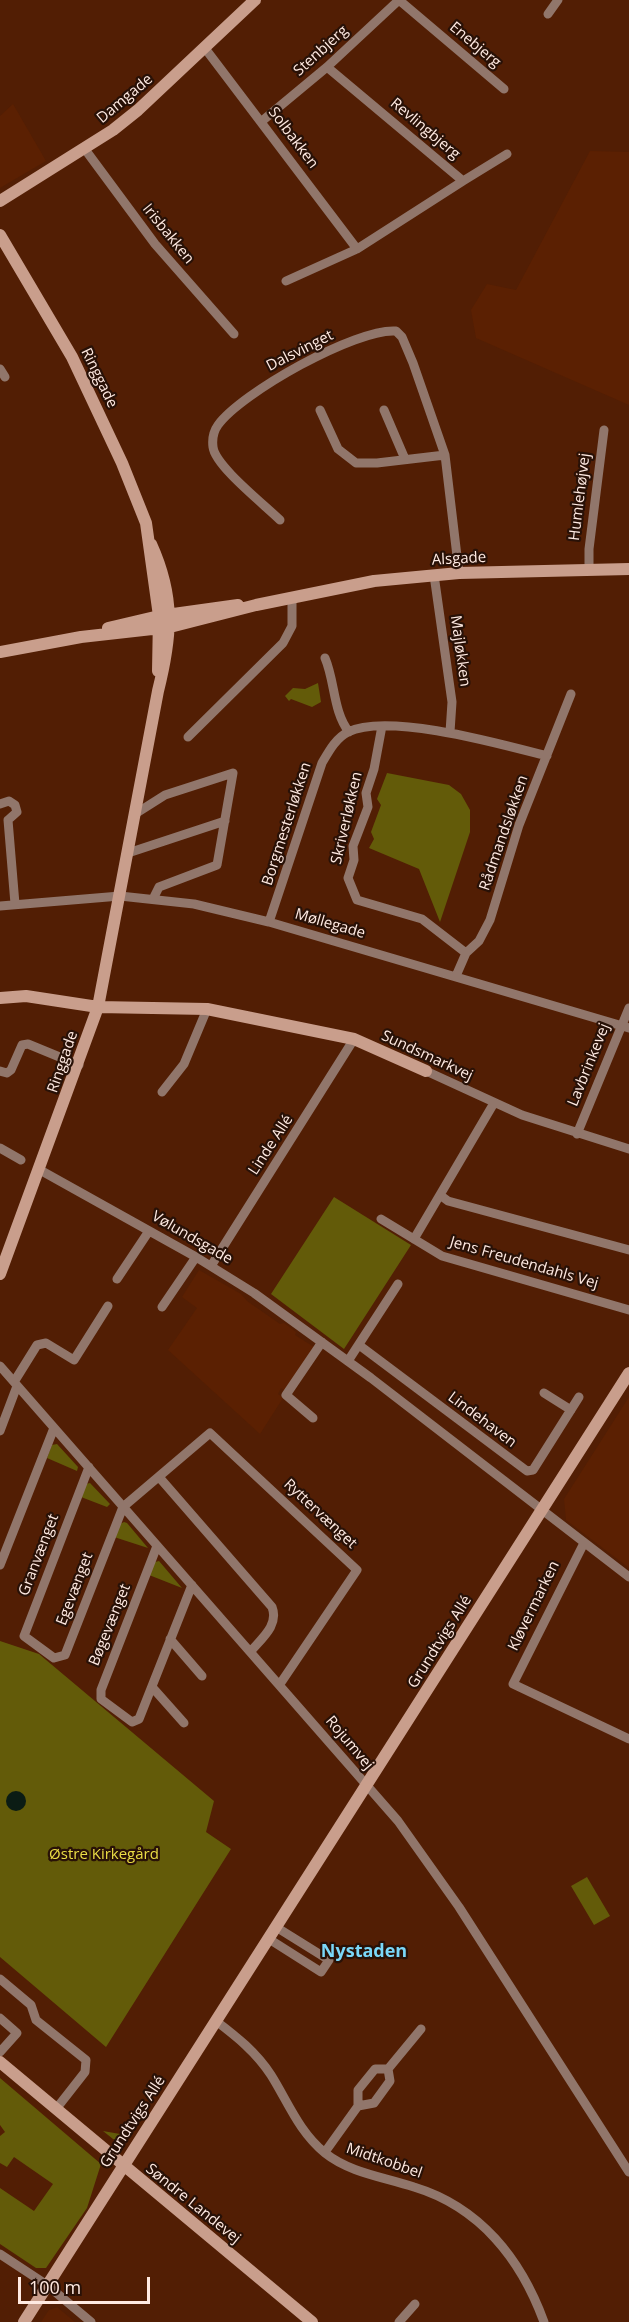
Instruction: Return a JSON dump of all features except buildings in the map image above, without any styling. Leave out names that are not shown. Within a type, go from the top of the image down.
[{"type":"street","name":"Damgade","points":[[0,201],[84,148],[138,110],[255,0]]},
{"type":"street","name":"Stenbjerg","points":[[262,121],[327,68],[399,0]]},
{"type":"street","name":"Enebjerg","points":[[399,0],[504,89]]},
{"type":"street","points":[[548,14],[558,0]]},
{"type":"street","name":"Solbakken","points":[[204,47],[357,249]]},
{"type":"street","name":"Revlingbjerg","points":[[327,68],[463,181],[507,154]]},
{"type":"street","name":"Irisbakken","points":[[84,148],[155,244],[234,334]]},
{"type":"street","points":[[286,281],[357,249],[463,181]]},
{"type":"street","name":"Ringgade","points":[[0,235],[72,357],[122,463],[163,571],[165,615],[158,690],[98,1007],[79,1065],[0,1274]]},
{"type":"street","name":"Dalsvinget","points":[[280,520],[222,463],[213,450],[212,438],[217,426],[263,387],[299,366],[364,336],[384,330],[396,330],[402,337],[446,455],[459,573]]},
{"type":"street","points":[[320,410],[339,449],[356,463],[377,464],[446,455]]},
{"type":"street","points":[[384,410],[405,459]]},
{"type":"street","name":"Humlehøjvej","points":[[589,568],[589,549],[604,430]]},
{"type":"street","name":"Alsgade","points":[[81,637],[164,628],[256,605],[374,581],[459,573],[589,568],[629,569]]},
{"type":"street","name":"Majløkken","points":[[434,575],[452,702],[450,732]]},
{"type":"street","points":[[188,737],[283,643],[292,626],[292,597]]},
{"type":"street","name":"Alsgade","points":[[0,652],[81,637],[165,615],[222,606],[256,605]]},
{"type":"street","points":[[325,658],[332,674],[341,722],[349,732],[382,726],[450,732],[547,756]]},
{"type":"street","name":"Rådmandsløkken","points":[[456,976],[466,953],[478,941],[490,920],[519,825],[571,694]]},
{"type":"street","name":"Skriverløkken","points":[[382,726],[374,769],[366,793],[368,807],[353,846],[354,860],[348,878],[357,900],[423,918],[466,953]]},
{"type":"street","name":"Borgmesterløkken","points":[[269,922],[322,763],[337,740],[349,732]]},
{"type":"street","points":[[135,814],[165,795],[233,773],[217,865],[159,887],[153,899]]},
{"type":"street","points":[[0,804],[9,801],[15,805],[17,812],[4,818],[15,904]]},
{"type":"street","points":[[128,853],[225,821]]},
{"type":"street","name":"Møllegade","points":[[0,906],[120,896],[206,907],[269,922],[625,1027]]},
{"type":"street","name":"Sundsmarkvej","points":[[0,998],[26,996],[98,1007],[207,1010],[354,1039],[494,1103],[577,1134],[629,1149]]},
{"type":"street","name":"Lavbrinkevej","points":[[577,1134],[625,1027],[629,1008]]},
{"type":"street","points":[[162,1092],[184,1064],[207,1010]]},
{"type":"street","name":"Linde Allé","points":[[211,1266],[354,1039]]},
{"type":"street","points":[[0,1071],[11,1070],[22,1045],[28,1044],[79,1065]]},
{"type":"street","points":[[414,1239],[494,1103]]},
{"type":"street","points":[[0,1148],[21,1160]]},
{"type":"street","name":"Vølundsgade","points":[[40,1170],[196,1257],[254,1293],[348,1361],[542,1510]]},
{"type":"street","points":[[440,1196],[448,1201],[629,1250]]},
{"type":"street","name":"Jens Freudendahls Vej","points":[[381,1219],[442,1256],[629,1310]]},
{"type":"street","points":[[117,1279],[149,1231]]},
{"type":"street","points":[[162,1307],[196,1257]]},
{"type":"street","points":[[348,1361],[398,1284]]},
{"type":"street","points":[[0,1431],[16,1384],[38,1345],[46,1343],[74,1360],[108,1306]]},
{"type":"street","points":[[313,1418],[286,1395],[322,1342]]},
{"type":"street","name":"Lindehaven","points":[[359,1345],[527,1472],[532,1470],[579,1397]]},
{"type":"street","name":"Rojumvej","points":[[0,1366],[398,1821],[427,1859],[629,2172]]},
{"type":"street","name":"Grundtvigs Allé","points":[[24,2322],[629,1373]]},
{"type":"street","points":[[544,1393],[571,1410]]},
{"type":"street","points":[[0,1565],[54,1428]]},
{"type":"street","name":"Ryttervænget","points":[[123,1507],[210,1433],[357,1570],[280,1684]]},
{"type":"street","name":"Granvænget","points":[[40,1648],[24,1636],[89,1467]]},
{"type":"street","points":[[159,1477],[272,1607],[275,1615],[273,1624],[251,1651]]},
{"type":"street","name":"Egevænget","points":[[40,1648],[54,1658],[65,1655],[123,1507]]},
{"type":"street","points":[[542,1510],[629,1577]]},
{"type":"street","name":"Kløvermarken","points":[[584,1543],[513,1684],[629,1739]]},
{"type":"street","name":"Bøgevænget","points":[[152,1686],[139,1719],[132,1722],[101,1699],[100,1690],[157,1546]]},
{"type":"street","points":[[184,1723],[152,1686],[192,1586]]},
{"type":"street","points":[[170,1639],[202,1676]]},
{"type":"street","points":[[269,1939],[321,1972],[329,1960],[276,1928]]},
{"type":"street","points":[[0,1979],[31,2005],[36,2020],[86,2060],[85,2072],[56,2109]]},
{"type":"street","points":[[0,2018],[17,2033],[0,2052]]},
{"type":"street","name":"Midtkobbel","points":[[216,2021],[258,2056],[297,2121],[325,2152],[364,2172],[436,2196],[481,2223],[519,2266],[533,2291],[544,2322]]},
{"type":"street","points":[[358,2106],[374,2103],[390,2081],[388,2069],[421,2030]]},
{"type":"street","name":"Søndre Landevej","points":[[0,2062],[110,2151],[124,2166],[312,2322]]},
{"type":"street","points":[[325,2152],[358,2106],[358,2090],[375,2069],[388,2069]]},
{"type":"street","points":[[0,2254],[47,2285],[91,2322]]},
{"type":"street","points":[[399,2322],[415,2304]]},
{"type":"shaded area","points":[[13,104],[46,161],[0,188],[0,116]]},
{"type":"shaded area","points":[[590,151],[629,152],[629,405],[476,338],[471,310],[487,284],[516,290]]},
{"type":"shaded area","points":[[199,1270],[241,1294],[247,1301],[280,1324],[284,1323],[296,1332],[295,1335],[314,1347],[285,1391],[281,1388],[278,1394],[283,1398],[260,1434],[168,1350],[197,1308],[182,1297]]},
{"type":"shaded area","points":[[629,1397],[629,1568],[566,1520],[564,1499]]},
{"type":"shaded area","points":[[16,1791],[23,1794],[26,1801],[23,1808],[16,1811],[9,1808],[6,1801],[9,1794]]},
{"type":"shaded area","points":[[57,2307],[75,2322],[41,2322],[49,2310]]},
{"type":"green space","points":[[318,683],[321,702],[312,707],[291,699],[289,701],[285,696],[293,688],[305,689]]},
{"type":"green space","points":[[387,773],[449,785],[461,794],[470,810],[470,832],[440,922],[419,869],[369,848],[374,839],[371,832],[381,805],[377,799]]},
{"type":"green space","points":[[334,1197],[411,1245],[344,1349],[271,1294]]},
{"type":"green space","points":[[57,1444],[78,1467],[77,1471],[47,1458],[52,1445]]},
{"type":"green space","points":[[90,1483],[110,1504],[107,1507],[81,1497],[86,1484]]},
{"type":"green space","points":[[124,1522],[148,1548],[114,1537],[120,1524]]},
{"type":"green space","points":[[159,1561],[182,1588],[149,1575],[155,1562]]},
{"type":"green space","name":"Østre Kirkegård","points":[[0,1641],[39,1654],[214,1801],[206,1832],[231,1849],[106,2047],[0,1957]]},
{"type":"green space","points":[[587,1877],[610,1916],[594,1925],[571,1886]]},
{"type":"green space","points":[[0,2078],[101,2164],[87,2208],[46,2268],[36,2268],[0,2244],[0,2188],[34,2211],[53,2184],[14,2157],[7,2167],[0,2163],[0,2136],[5,2132],[0,2125]]},
{"type":"green space","points":[[133,2127],[123,2142],[113,2139],[103,2131],[120,2134]]},
{"type":"district","name":"Nystaden","points":[[364,1952]]}]
